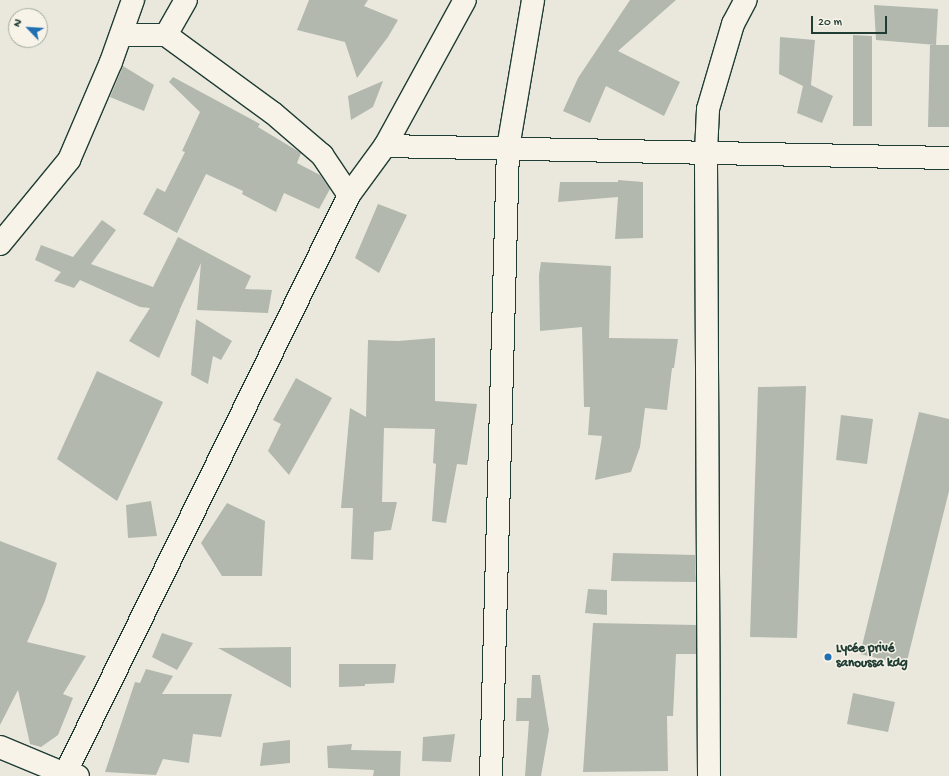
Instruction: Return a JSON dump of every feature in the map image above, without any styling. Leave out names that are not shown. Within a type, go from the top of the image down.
[{"type":"street","points":[[0,244],[69,160],[111,62],[133,0]]},
{"type":"street","points":[[166,35],[186,0]]},
{"type":"street","points":[[0,747],[69,775],[349,195],[385,146],[465,0]]},
{"type":"street","points":[[491,776],[508,148],[533,0]]},
{"type":"street","points":[[708,776],[706,152],[708,109],[733,24],[746,0]]},
{"type":"street","points":[[121,35],[166,35],[273,113],[322,155],[349,195]]},
{"type":"street","points":[[385,146],[949,158]]},
{"type":"building","points":[[309,0],[368,0],[364,6],[398,20],[388,37],[357,78],[345,42],[297,30]]},
{"type":"building","points":[[630,0],[676,0],[618,51],[680,82],[664,116],[606,86],[590,123],[563,111],[578,78]]},
{"type":"building","points":[[874,5],[938,9],[936,45],[876,40]]},
{"type":"building","points":[[853,35],[872,36],[872,126],[853,126]]},
{"type":"building","points":[[780,37],[815,40],[811,85],[833,96],[822,123],[797,113],[803,86],[779,74]]},
{"type":"building","points":[[930,45],[949,45],[949,127],[928,127]]},
{"type":"building","points":[[123,66],[154,85],[144,111],[110,97]]},
{"type":"building","points":[[173,77],[260,124],[258,127],[301,153],[297,163],[320,175],[330,189],[319,209],[284,193],[276,212],[242,194],[243,191],[206,174],[177,233],[143,214],[157,188],[165,192],[185,152],[182,151],[200,112],[169,82]]},
{"type":"building","points":[[383,81],[373,107],[351,120],[348,96]]},
{"type":"building","points":[[618,180],[643,182],[643,238],[615,239],[618,197],[558,202],[560,182],[618,182]]},
{"type":"building","points":[[378,204],[407,215],[379,273],[355,258]]},
{"type":"building","points":[[102,220],[116,230],[91,264],[153,287],[178,237],[251,276],[245,289],[272,290],[268,313],[197,310],[201,263],[179,309],[180,310],[159,358],[129,341],[150,308],[140,307],[80,280],[74,288],[54,281],[61,272],[35,260],[41,245],[73,257]]},
{"type":"building","points":[[541,262],[611,266],[609,338],[678,339],[674,368],[672,368],[667,410],[645,408],[640,447],[631,472],[595,480],[602,436],[588,435],[590,407],[584,407],[582,327],[540,331],[539,275]]},
{"type":"building","points":[[196,319],[232,341],[221,360],[213,356],[208,384],[191,375]]},
{"type":"building","points":[[435,338],[435,401],[477,404],[467,465],[457,464],[446,523],[432,521],[436,464],[433,463],[435,429],[384,428],[382,502],[397,502],[391,530],[374,532],[373,560],[351,559],[353,508],[341,508],[350,408],[366,417],[368,340],[398,341]]},
{"type":"building","points":[[97,371],[163,402],[117,501],[57,459]]},
{"type":"building","points":[[296,378],[332,398],[289,475],[268,451],[281,424],[273,420]]},
{"type":"building","points":[[806,386],[797,638],[750,637],[758,387]]},
{"type":"building","points":[[919,412],[949,419],[949,491],[906,665],[860,654]]},
{"type":"building","points":[[841,415],[873,419],[867,464],[836,460]]},
{"type":"building","points":[[151,501],[157,536],[128,538],[126,505]]},
{"type":"building","points":[[227,503],[265,521],[262,576],[222,576],[201,543]]},
{"type":"building","points":[[0,541],[57,563],[45,601],[27,642],[86,656],[63,694],[73,698],[58,735],[41,747],[30,744],[18,690],[0,725]]},
{"type":"building","points":[[613,553],[695,555],[696,582],[611,581]]},
{"type":"building","points":[[588,589],[607,590],[607,615],[585,613]]},
{"type":"building","points":[[593,623],[696,625],[696,654],[676,654],[673,716],[667,716],[668,771],[583,772]]},
{"type":"building","points":[[162,633],[193,643],[177,670],[152,657]]},
{"type":"building","points":[[291,647],[291,688],[218,648]]},
{"type":"building","points":[[339,664],[396,664],[394,683],[339,687]]},
{"type":"building","points":[[146,669],[173,676],[162,694],[232,694],[221,737],[193,734],[189,763],[163,759],[156,775],[105,772],[135,682],[140,683]]},
{"type":"building","points":[[532,675],[540,675],[549,730],[541,776],[525,776],[529,721],[516,721],[517,698],[531,698]]},
{"type":"building","points":[[853,693],[895,702],[888,732],[847,724]]},
{"type":"building","points":[[455,734],[451,762],[422,761],[423,737]]},
{"type":"building","points":[[290,740],[290,763],[260,766],[263,743]]},
{"type":"building","points":[[352,744],[351,750],[401,751],[400,776],[373,776],[374,770],[328,768],[327,746]]},
{"type":"place","name":"Lycée privé sanoussa kdg","points":[[828,657]]}]
